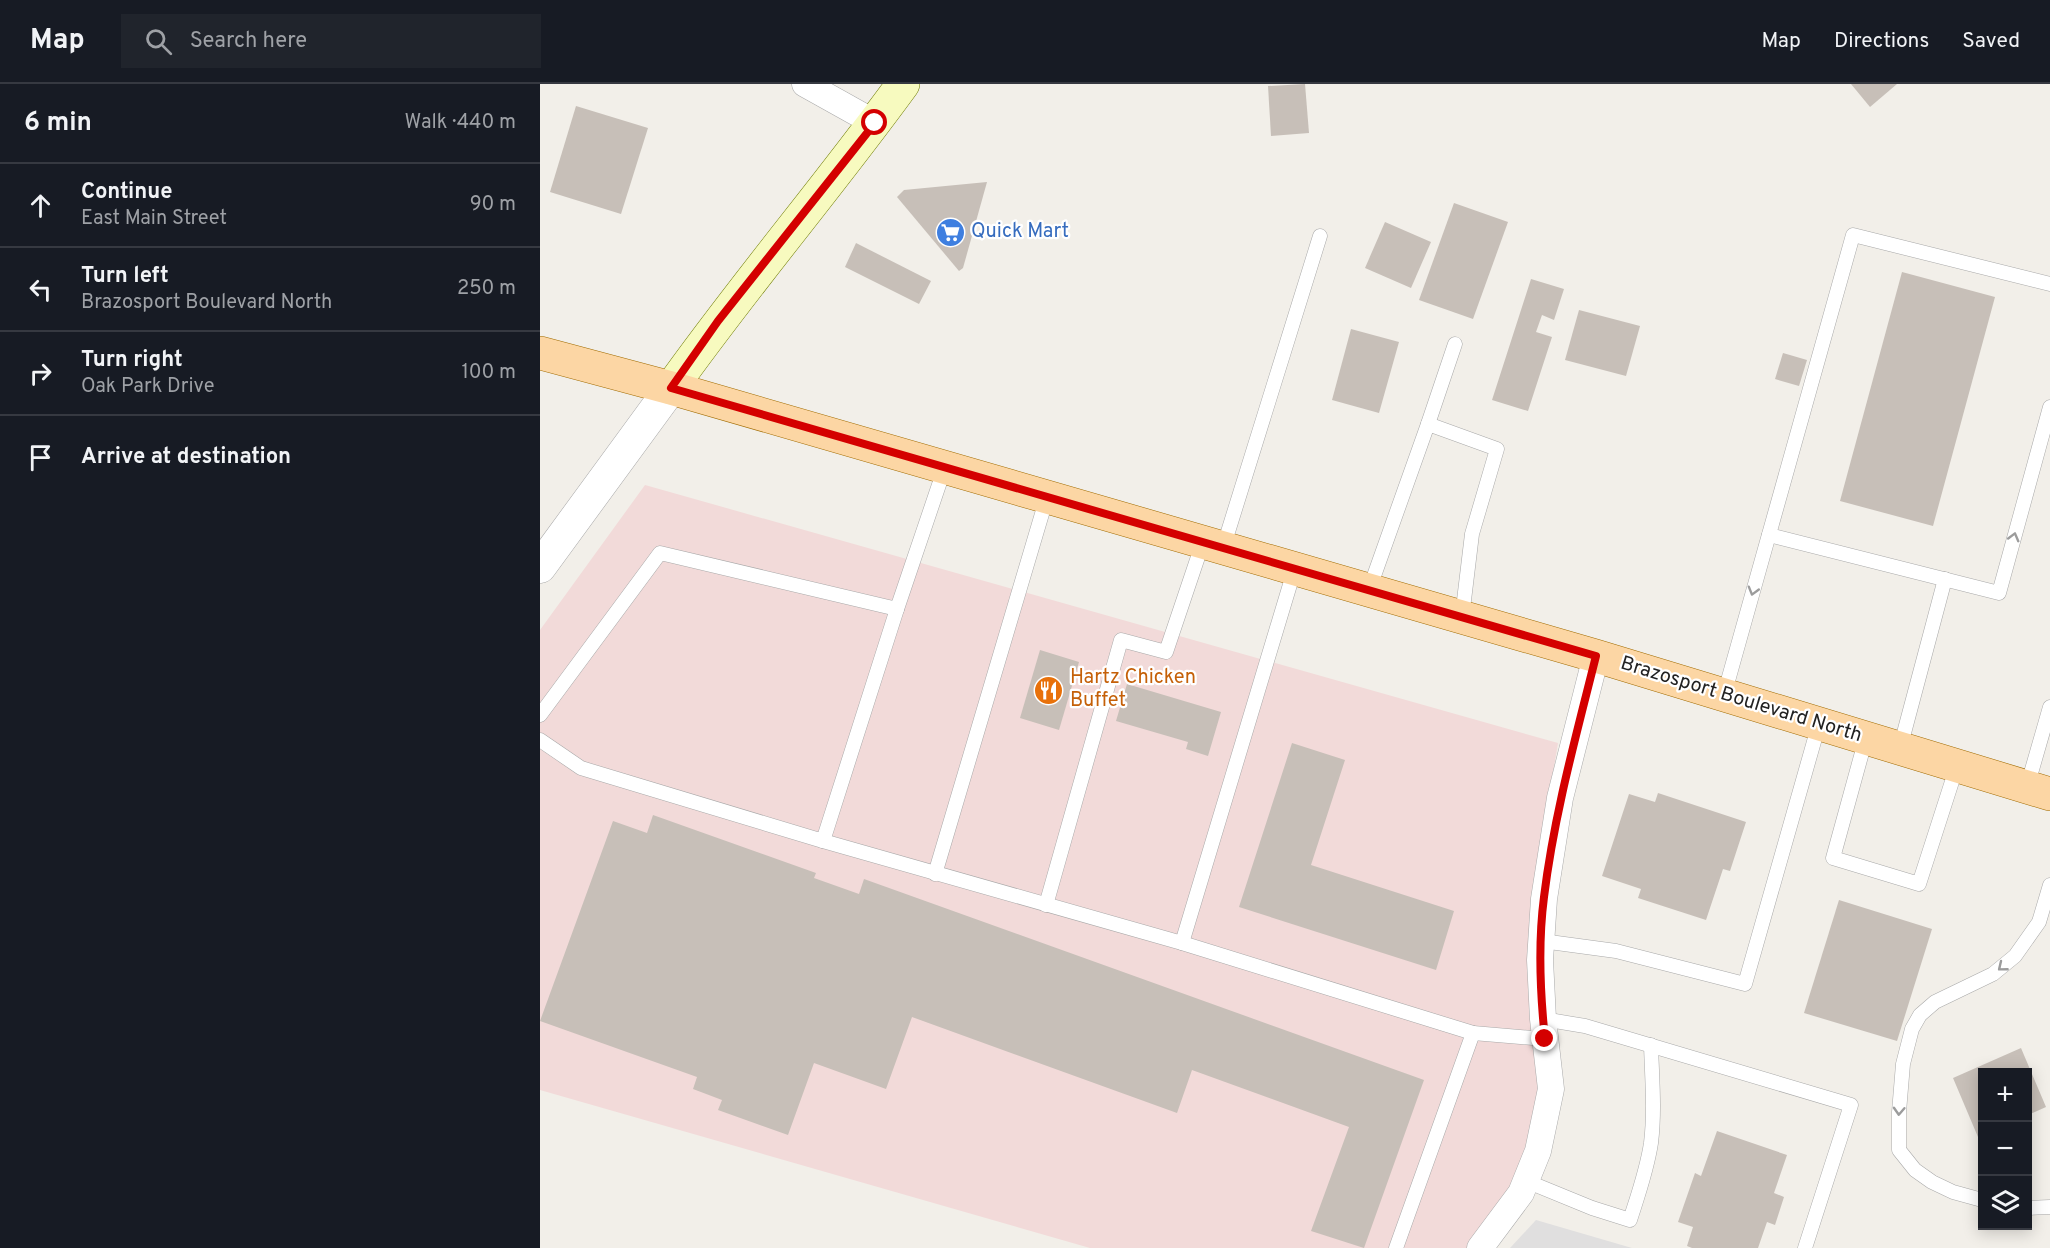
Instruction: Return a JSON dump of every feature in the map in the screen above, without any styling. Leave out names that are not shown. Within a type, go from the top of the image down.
[{"type":"main road","points":[[671,388],[718,321],[875,123],[903,84]]},
{"type":"main road","name":"Brazosport Boulevard North","points":[[540,353],[671,388],[1596,656],[2038,791]]},
{"type":"street","points":[[805,84],[875,123]]},
{"type":"street","points":[[540,567],[671,388]]},
{"type":"street","points":[[1487,1246],[1521,1193],[1526,1181],[1538,1150],[1551,1089],[1544,1029],[1540,960],[1544,899],[1560,798],[1596,656]]},
{"type":"lane","points":[[1724,695],[1853,235],[2050,284]]},
{"type":"lane","points":[[1046,905],[1121,640],[1166,652],[1213,545],[1320,236]]},
{"type":"lane","points":[[1369,590],[1455,344]]},
{"type":"lane","points":[[1769,535],[1999,593],[2050,407]]},
{"type":"lane","points":[[1428,424],[1497,449],[1472,534],[1462,617]]},
{"type":"lane","points":[[823,841],[945,467]]},
{"type":"lane","points":[[935,873],[1047,497]]},
{"type":"lane","points":[[540,715],[660,553],[897,609]]},
{"type":"lane","points":[[1182,943],[1295,568]]},
{"type":"lane","points":[[1900,748],[1945,579]]},
{"type":"lane","points":[[2038,791],[2050,707]]},
{"type":"lane","points":[[1542,941],[1617,951],[1745,984],[1819,724]]},
{"type":"lane","points":[[1866,738],[1833,858],[1919,884],[1957,766]]},
{"type":"lane","points":[[540,740],[581,768],[823,841],[1182,943],[1473,1033],[1585,1026],[1851,1105],[1805,1248]]},
{"type":"lane","points":[[1978,1199],[1953,1192],[1932,1182],[1915,1170],[1899,1150],[1903,1064],[1912,1029],[1920,1016],[1935,1002],[1993,974],[2015,956],[2039,922],[2050,885]]},
{"type":"lane","points":[[1396,1248],[1473,1033]]},
{"type":"lane","points":[[1526,1181],[1592,1208],[1630,1220],[1651,1143],[1653,1100],[1651,1045]]},
{"type":"lane","points":[[2032,1208],[2050,1207]]},
{"type":"shaded area","points":[[645,485],[1558,743],[1548,803],[1543,1093],[1522,1174],[1491,1222],[1467,1248],[1090,1248],[540,1090],[540,630]]},
{"type":"shaded area","points":[[1536,1220],[1632,1248],[1510,1248]]},
{"type":"building","points":[[1305,84],[1309,133],[1271,136],[1268,86]]},
{"type":"building","points":[[1851,84],[1897,84],[1870,107]]},
{"type":"building","points":[[576,106],[648,128],[621,214],[550,192]]},
{"type":"building","name":"Quick Mart","points":[[987,182],[963,268],[959,271],[897,197],[904,190]]},
{"type":"building","points":[[1454,203],[1508,222],[1473,319],[1419,300]]},
{"type":"building","points":[[1385,222],[1431,242],[1411,288],[1365,268]]},
{"type":"building","name":"Quick Mart","points":[[856,243],[931,281],[919,304],[845,267]]},
{"type":"building","points":[[1902,272],[1995,297],[1933,526],[1840,501]]},
{"type":"building","points":[[1531,279],[1564,289],[1554,320],[1542,315],[1536,332],[1552,337],[1528,411],[1492,400]]},
{"type":"building","points":[[1579,310],[1640,326],[1626,376],[1565,360]]},
{"type":"building","points":[[1351,329],[1399,342],[1379,413],[1332,400]]},
{"type":"building","points":[[1783,353],[1807,360],[1799,386],[1775,379]]},
{"type":"building","name":"Hartz Chicken Buffet","points":[[1040,650],[1079,662],[1059,730],[1020,718]]},
{"type":"building","points":[[1127,684],[1221,712],[1208,756],[1186,749],[1188,742],[1116,721]]},
{"type":"building","points":[[1292,743],[1345,760],[1311,865],[1454,911],[1436,970],[1239,907]]},
{"type":"building","points":[[1658,793],[1746,822],[1730,871],[1723,869],[1706,920],[1638,898],[1641,889],[1602,876],[1629,794],[1655,802]]},
{"type":"building","points":[[653,815],[816,873],[814,878],[859,894],[864,879],[1424,1080],[1364,1248],[1311,1231],[1349,1127],[1192,1070],[1177,1113],[912,1017],[886,1089],[814,1063],[788,1135],[718,1110],[722,1100],[693,1089],[697,1077],[540,1021],[613,821],[647,833]]},
{"type":"building","points":[[1839,900],[1932,929],[1897,1041],[1804,1013]]},
{"type":"building","points":[[2021,1048],[2029,1068],[1978,1068],[1978,1137],[1953,1078]]},
{"type":"building","points":[[2032,1074],[2046,1107],[2032,1113]]},
{"type":"building","points":[[1717,1131],[1787,1155],[1774,1193],[1784,1197],[1775,1225],[1767,1222],[1758,1248],[1692,1248],[1687,1246],[1693,1227],[1678,1222],[1695,1173],[1701,1176]]},
{"type":"place","name":"Quick Mart","points":[[950,232]]},
{"type":"place","name":"Hartz Chicken Buffet","points":[[1049,690]]},
{"type":"route","points":[[875,123],[718,321],[671,388],[1596,656],[1560,798],[1544,899],[1540,960],[1545,1039]]}]
